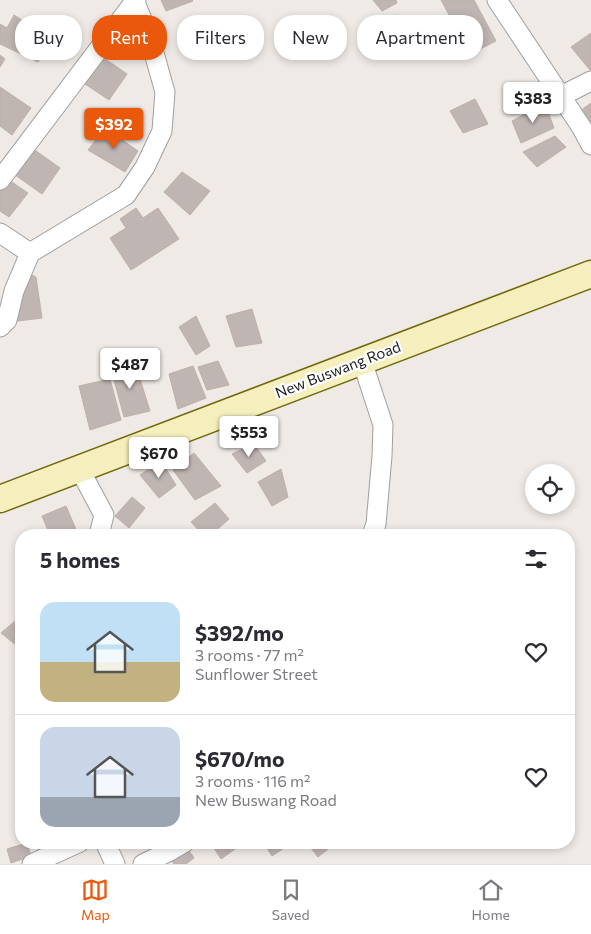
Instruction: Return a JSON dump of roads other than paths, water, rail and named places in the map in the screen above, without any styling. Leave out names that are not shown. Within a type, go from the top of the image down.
[{"type":"street","points":[[0,180],[135,0]]},
{"type":"street","points":[[0,327],[7,320],[14,290],[30,253],[126,195],[145,167],[162,131],[165,92],[150,39],[135,0]]},
{"type":"street","points":[[497,0],[582,128],[591,145]]},
{"type":"street","points":[[561,96],[591,81]]},
{"type":"street","points":[[0,233],[30,253]]},
{"type":"street","name":"New Buswang Road","points":[[0,499],[591,274]]},
{"type":"street","points":[[362,361],[382,425],[382,456],[374,529]]},
{"type":"street","points":[[80,470],[104,515],[100,529]]},
{"type":"street","points":[[32,864],[65,849]]},
{"type":"street","points":[[108,849],[115,864]]},
{"type":"street","points":[[143,864],[173,849]]}]
